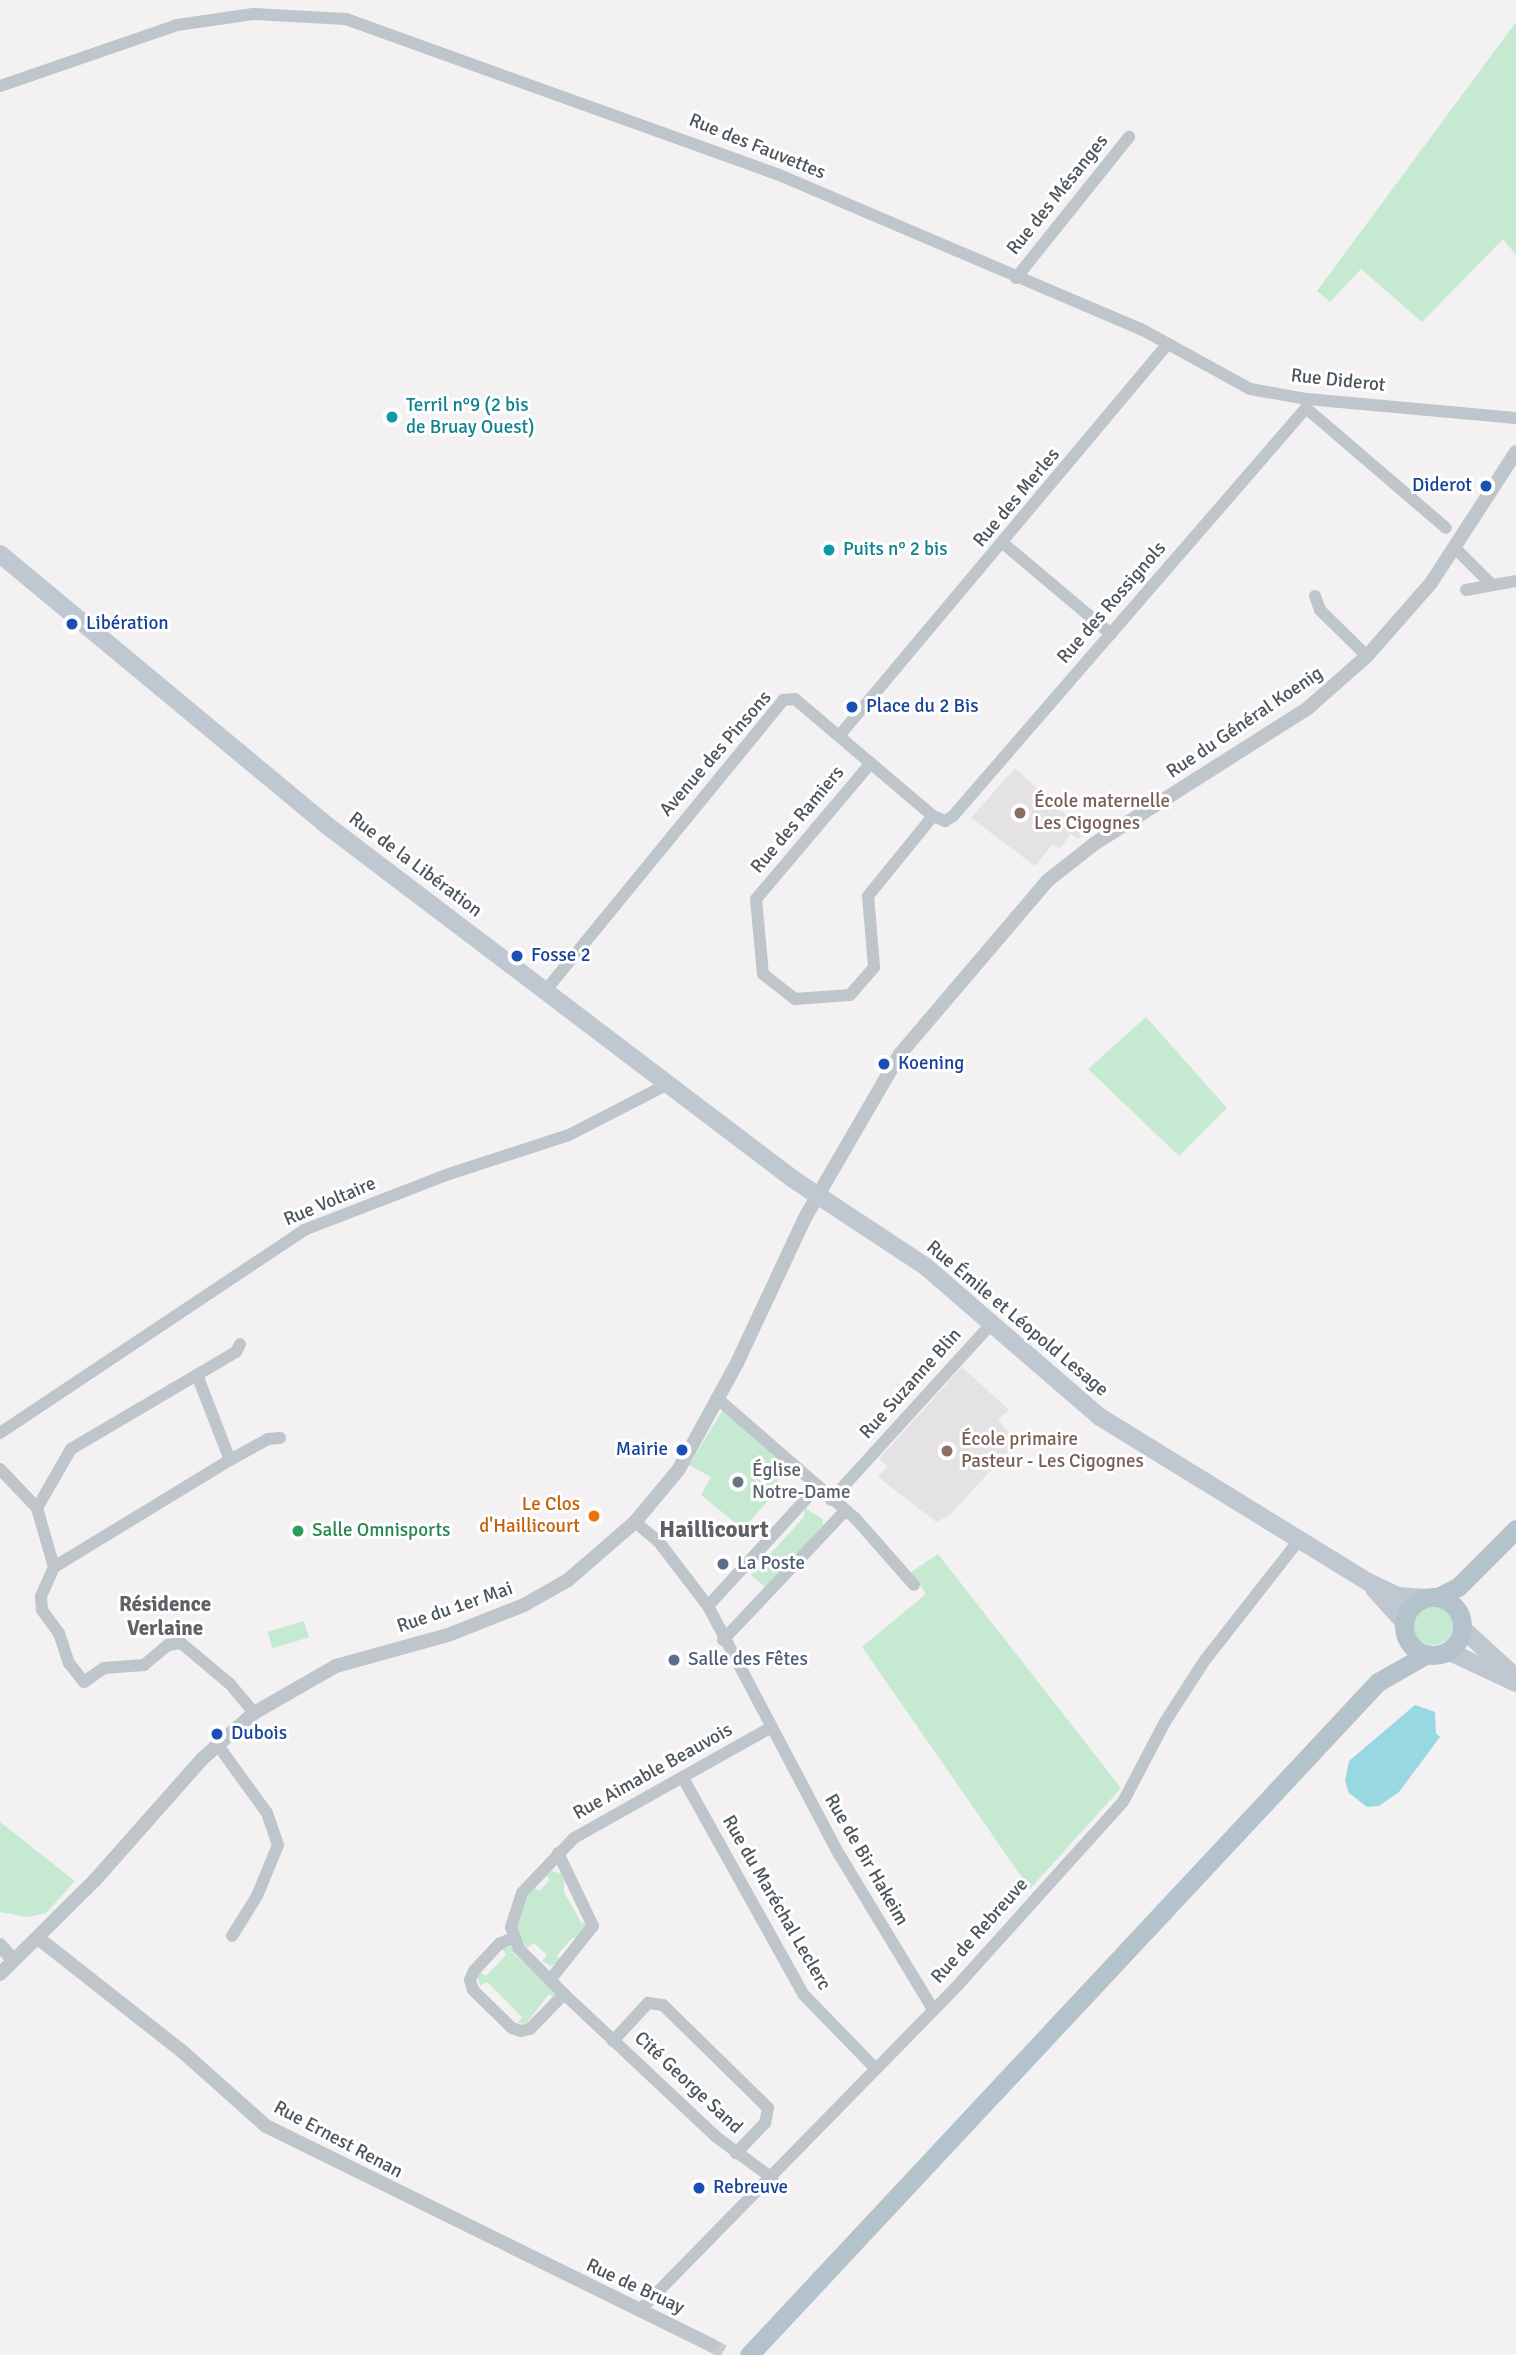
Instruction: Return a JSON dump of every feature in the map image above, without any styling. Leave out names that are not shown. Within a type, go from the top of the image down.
[{"type":"main road","name":"Rue de la Libération","points":[[0,554],[326,824],[817,1195]]},
{"type":"main road","name":"Rue Émile et Léopold Lesage","points":[[817,1195],[925,1266],[1100,1417],[1370,1583]]},
{"type":"main road","points":[[1378,1682],[1411,1607],[1458,1587],[1516,1529]]},
{"type":"main road","points":[[1448,1651],[1462,1624],[1468,1596],[1516,1544]]},
{"type":"main road","points":[[1370,1583],[1398,1596],[1432,1598],[1453,1605],[1462,1624],[1516,1677]]},
{"type":"main road","points":[[1370,1583],[1404,1626],[1412,1646],[1427,1654]]},
{"type":"main road","points":[[751,2353],[1378,1682],[1427,1654],[1448,1651],[1516,1682]]},
{"type":"street","name":"Rue des Fauvettes","points":[[0,86],[177,25],[253,14],[320,14],[346,19],[650,125],[1141,329],[1167,346]]},
{"type":"street","name":"Rue des Mésanges","points":[[1016,278],[1129,137]]},
{"type":"street","name":"Rue Diderot","points":[[1167,346],[1250,388],[1306,403],[1516,418]]},
{"type":"street","name":"Rue des Merles","points":[[839,736],[1004,544],[1167,346]]},
{"type":"street","points":[[1306,403],[1446,528]]},
{"type":"street","name":"Rue des Rossignols","points":[[939,818],[1111,634],[1306,403]]},
{"type":"street","name":"Rue du Général Koenig","points":[[817,1195],[900,1054],[1047,881],[1094,844],[1308,708],[1367,656],[1399,622],[1455,548],[1516,452]]},
{"type":"street","points":[[1004,544],[1111,634]]},
{"type":"street","points":[[1455,548],[1492,585]]},
{"type":"street","points":[[1466,590],[1516,581]]},
{"type":"street","points":[[1315,596],[1320,610],[1367,656]]},
{"type":"street","name":"Avenue des Pinsons","points":[[546,989],[783,700],[795,699],[939,818]]},
{"type":"street","name":"Rue des Ramiers","points":[[871,763],[757,899],[763,974],[795,999],[850,995],[874,967],[868,896],[939,818]]},
{"type":"street","name":"Rue Voltaire","points":[[0,1433],[304,1230],[449,1174],[569,1135],[668,1084]]},
{"type":"street","name":"Rue du 1er Mai","points":[[0,1974],[38,1938],[217,1744],[254,1713],[337,1666],[448,1635],[524,1605],[568,1580],[635,1522],[671,1482],[718,1399],[817,1195]]},
{"type":"street","name":"Rue Suzanne Blin","points":[[831,1500],[991,1324]]},
{"type":"street","points":[[37,1507],[71,1449],[236,1352],[240,1344]]},
{"type":"street","points":[[197,1375],[230,1460]]},
{"type":"street","points":[[718,1399],[786,1455],[831,1500],[879,1540],[914,1584]]},
{"type":"street","points":[[254,1713],[230,1684],[181,1643],[168,1645],[144,1665],[104,1668],[84,1682],[69,1663],[59,1633],[42,1610],[41,1597],[54,1567],[230,1460],[268,1439],[280,1438]]},
{"type":"street","points":[[0,1469],[37,1507],[54,1567]]},
{"type":"street","points":[[708,1606],[817,1487]]},
{"type":"street","points":[[723,1640],[845,1511]]},
{"type":"street","name":"Rue de Bir Hakeim","points":[[635,1522],[659,1542],[708,1606],[770,1728],[933,2009]]},
{"type":"street","name":"Rue de Rebreuve","points":[[640,2310],[772,2178],[933,2009],[1123,1802],[1165,1722],[1205,1660],[1299,1539]]},
{"type":"street","name":"Rue Aimable Beauvois","points":[[558,1853],[574,1838],[770,1728]]},
{"type":"street","points":[[217,1744],[267,1813],[278,1845],[257,1896],[232,1936]]},
{"type":"street","name":"Rue du Maréchal Leclerc","points":[[683,1778],[803,1994],[875,2068]]},
{"type":"street","points":[[550,1980],[593,1926],[558,1853],[522,1893],[513,1911],[513,1938],[499,1944],[474,1971],[470,1980],[473,1990],[512,2028],[521,2031],[530,2029],[564,1994]]},
{"type":"street","name":"Rue Ernest Renan","points":[[38,1938],[184,2053],[266,2126],[543,2264]]},
{"type":"street","name":"Cité George Sand","points":[[513,1938],[550,1980],[613,2041],[736,2153],[758,2164],[772,2178]]},
{"type":"street","points":[[0,1944],[13,1960]]},
{"type":"street","name":"Cité George Sand","points":[[613,2041],[648,2003],[663,2005],[768,2108],[765,2123],[736,2153]]},
{"type":"street","name":"Rue de Bruay","points":[[543,2264],[711,2345]]},
{"type":"shaded area","name":"École maternelle Les Cigognes","points":[[1015,768],[1086,833],[1078,839],[1071,834],[1060,848],[1053,844],[1035,866],[971,818]]},
{"type":"shaded area","name":"École primaire Pasteur - Les Cigognes","points":[[962,1367],[1009,1410],[998,1419],[1016,1443],[949,1516],[936,1522],[878,1477],[888,1466],[879,1459]]},
{"type":"green space","points":[[1516,22],[1516,255],[1503,239],[1422,322],[1361,269],[1330,302],[1317,291]]},
{"type":"green space","points":[[1146,1017],[1227,1108],[1179,1156],[1088,1069]]},
{"type":"green space","points":[[724,1408],[784,1460],[774,1472],[781,1486],[743,1529],[701,1495],[711,1477],[689,1465]]},
{"type":"green space","points":[[805,1508],[823,1519],[823,1526],[765,1587],[751,1575],[804,1517]]},
{"type":"green space","points":[[938,1554],[1121,1788],[1030,1889],[862,1647],[926,1594],[911,1572]]},
{"type":"green space","points":[[1433,1605],[1447,1611],[1453,1625],[1447,1639],[1433,1645],[1419,1639],[1413,1625],[1419,1611]]},
{"type":"green space","points":[[304,1621],[309,1637],[273,1648],[268,1632]]},
{"type":"green space","points":[[0,1822],[75,1881],[46,1913],[27,1917],[0,1912]]},
{"type":"green space","points":[[551,1871],[564,1874],[564,1892],[582,1924],[587,1920],[584,1938],[572,1938],[556,1957],[562,1959],[551,1966],[542,1961],[547,1955],[534,1943],[527,1948],[518,1934],[517,1920],[532,1886],[539,1891],[550,1880],[545,1874]]},
{"type":"green space","points":[[513,1946],[513,1953],[555,1992],[555,1998],[549,1994],[526,2024],[518,2023],[522,2017],[487,1982],[480,1986],[478,1977],[480,1972],[486,1976],[506,1955],[502,1949]]},
{"type":"water","points":[[1415,1705],[1435,1712],[1436,1733],[1440,1737],[1399,1792],[1379,1806],[1367,1807],[1349,1793],[1345,1781],[1349,1761]]},
{"type":"tunnel","points":[[711,2345],[729,2355]]},
{"type":"place","name":"Terril n°9 (2 bis de Bruay Ouest)","points":[[392,417]]},
{"type":"place","name":"Diderot","points":[[1486,486]]},
{"type":"place","name":"Puits n° 2 bis","points":[[829,550]]},
{"type":"place","name":"Libération","points":[[72,624]]},
{"type":"place","name":"Place du 2 Bis","points":[[852,707]]},
{"type":"place","name":"École maternelle Les Cigognes","points":[[1020,813]]},
{"type":"place","name":"Fosse 2","points":[[517,956]]},
{"type":"place","name":"Koening","points":[[884,1064]]},
{"type":"place","name":"Mairie","points":[[682,1450]]},
{"type":"place","name":"École primaire Pasteur - Les Cigognes","points":[[947,1451]]},
{"type":"place","name":"Église Notre-Dame","points":[[738,1482]]},
{"type":"place","name":"Le Clos d'Haillicourt","points":[[594,1516]]},
{"type":"place","name":"Salle Omnisports","points":[[298,1531]]},
{"type":"place","name":"La Poste","points":[[723,1564]]},
{"type":"place","name":"Salle des Fêtes","points":[[674,1660]]},
{"type":"place","name":"Dubois","points":[[217,1734]]},
{"type":"place","name":"Rebreuve","points":[[699,2188]]},
{"type":"district","name":"Haillicourt","points":[[714,1530]]},
{"type":"district","name":"Résidence Verlaine","points":[[165,1616]]}]
